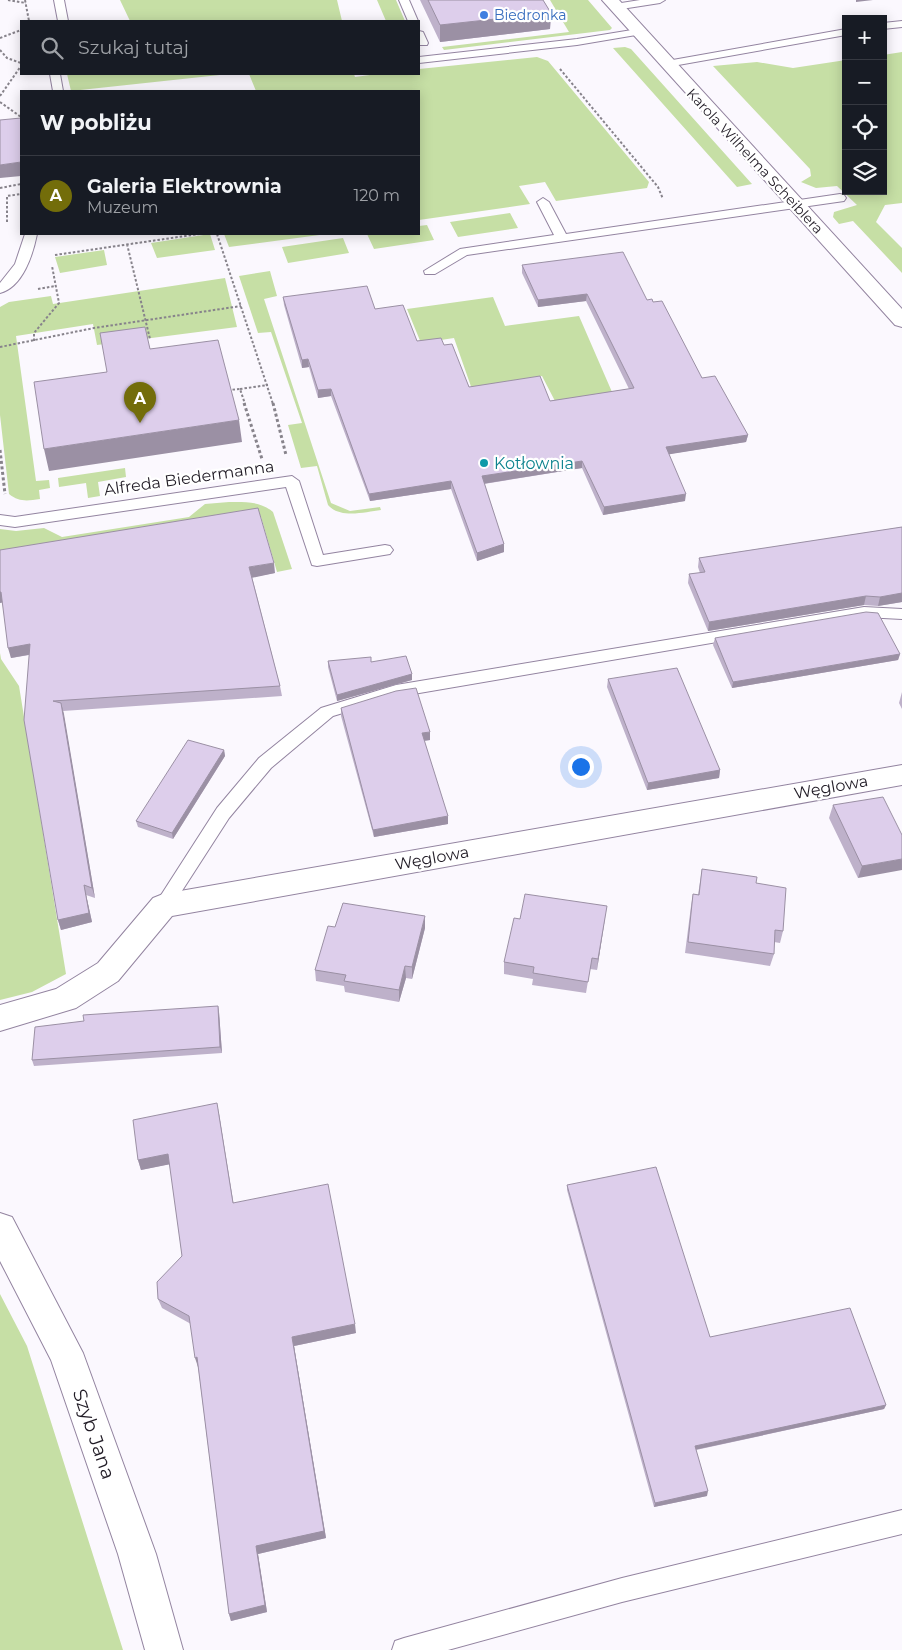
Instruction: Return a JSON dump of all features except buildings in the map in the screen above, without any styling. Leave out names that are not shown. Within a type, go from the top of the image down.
[{"type":"street","name":"Karola Wilhelma Scheiblera","points":[[613,4],[902,321]]},
{"type":"street","name":"Węglowa","points":[[163,906],[902,775]]},
{"type":"street","points":[[0,1018],[66,999],[108,972],[163,906]]},
{"type":"street","name":"Szyb Jana","points":[[0,1228],[66,1353],[137,1554],[164,1650]]},
{"type":"lane","points":[[59,0],[63,20]]},
{"type":"lane","points":[[404,0],[413,20]]},
{"type":"lane","points":[[613,4],[660,0]]},
{"type":"lane","points":[[887,26],[902,24]]},
{"type":"lane","points":[[420,60],[577,42],[638,32]]},
{"type":"lane","points":[[667,64],[842,33]]},
{"type":"lane","points":[[55,75],[58,90]]},
{"type":"lane","points":[[430,271],[464,252],[840,198]]},
{"type":"lane","points":[[543,202],[562,237]]},
{"type":"lane","points":[[0,289],[17,274],[26,258],[31,235]]},
{"type":"lane","name":"Alfreda Biedermanna","points":[[0,520],[15,522],[292,481],[317,561],[385,550]]},
{"type":"lane","points":[[163,906],[223,814],[265,763],[327,712],[406,689],[864,612],[902,614]]},
{"type":"lane","points":[[404,1650],[622,1590],[902,1522]]},
{"type":"path","points":[[8,0],[26,1],[30,20]]},
{"type":"path","points":[[0,38],[20,30]]},
{"type":"path","points":[[0,50],[7,58],[20,64]]},
{"type":"path","points":[[0,96],[20,66]]},
{"type":"path","points":[[558,66],[658,186],[665,202]]},
{"type":"path","points":[[0,102],[20,116]]},
{"type":"path","points":[[0,188],[20,184]]},
{"type":"path","points":[[7,224],[7,196],[20,194]]},
{"type":"path","points":[[50,256],[192,235]]},
{"type":"path","points":[[217,235],[268,385],[292,481]]},
{"type":"path","points":[[127,244],[150,339]]},
{"type":"path","points":[[34,341],[34,333],[59,303],[52,265]]},
{"type":"path","points":[[0,347],[146,320],[241,306]]},
{"type":"path","points":[[228,390],[268,385]]},
{"type":"path","points":[[240,389],[264,467]]},
{"type":"green space","points":[[120,0],[337,0],[342,20],[130,20]]},
{"type":"green space","points":[[377,0],[396,0],[405,20],[386,20]]},
{"type":"green space","points":[[550,0],[588,0],[612,28],[610,30],[444,50],[442,47],[569,32]]},
{"type":"green space","points":[[625,47],[631,49],[752,184],[737,187],[613,48]]},
{"type":"green space","points":[[902,52],[902,203],[885,205],[876,222],[902,248],[902,273],[853,221],[839,224],[833,217],[834,212],[857,205],[846,195],[887,195],[887,54]]},
{"type":"green space","points":[[537,57],[548,61],[649,182],[647,188],[556,201],[545,182],[519,186],[530,204],[420,220],[420,90],[256,90],[249,75],[354,75],[355,77],[370,75],[420,75],[420,69]]},
{"type":"green space","points":[[842,61],[842,191],[837,186],[816,188],[801,182],[811,176],[810,169],[713,66],[757,62],[793,68]]},
{"type":"green space","points":[[67,75],[220,75],[80,90],[71,90]]},
{"type":"green space","points":[[510,213],[518,228],[458,237],[450,222]]},
{"type":"green space","points":[[427,225],[434,240],[374,249],[367,235],[420,235],[420,226]]},
{"type":"green space","points":[[210,235],[215,250],[157,258],[151,243]]},
{"type":"green space","points":[[224,235],[319,235],[229,247]]},
{"type":"green space","points":[[343,238],[349,253],[288,263],[282,247]]},
{"type":"green space","points":[[104,250],[107,265],[60,273],[55,257]]},
{"type":"green space","points":[[270,271],[277,296],[264,299],[331,503],[350,511],[380,507],[381,510],[353,514],[333,509],[328,505],[317,466],[301,468],[288,425],[302,423],[271,332],[258,333],[239,276]]},
{"type":"green space","points":[[225,278],[237,327],[97,345],[93,324],[16,336],[36,481],[49,480],[50,488],[39,490],[40,499],[35,500],[20,500],[9,494],[0,415],[0,307],[9,302],[51,296],[53,304]]},
{"type":"green space","points":[[493,297],[505,326],[579,316],[612,392],[555,401],[542,376],[497,383],[474,395],[454,338],[421,343],[407,309]]},
{"type":"green space","points":[[125,468],[126,477],[98,482],[100,496],[88,498],[86,483],[59,487],[58,478]]},
{"type":"green space","points":[[229,502],[258,504],[273,512],[292,569],[277,572],[261,517],[0,559],[0,529],[16,531],[44,528],[62,537],[189,517],[205,504]]},
{"type":"green space","points":[[0,653],[1,659],[19,686],[66,974],[32,992],[0,1000]]},
{"type":"green space","points":[[0,1294],[27,1346],[123,1650],[0,1650]]},
{"type":"place","name":"Biedronka","points":[[484,15]]},
{"type":"place","name":"Galeria Elektrownia","points":[[140,423]]},
{"type":"place","name":"Kotłownia","points":[[484,463]]}]
